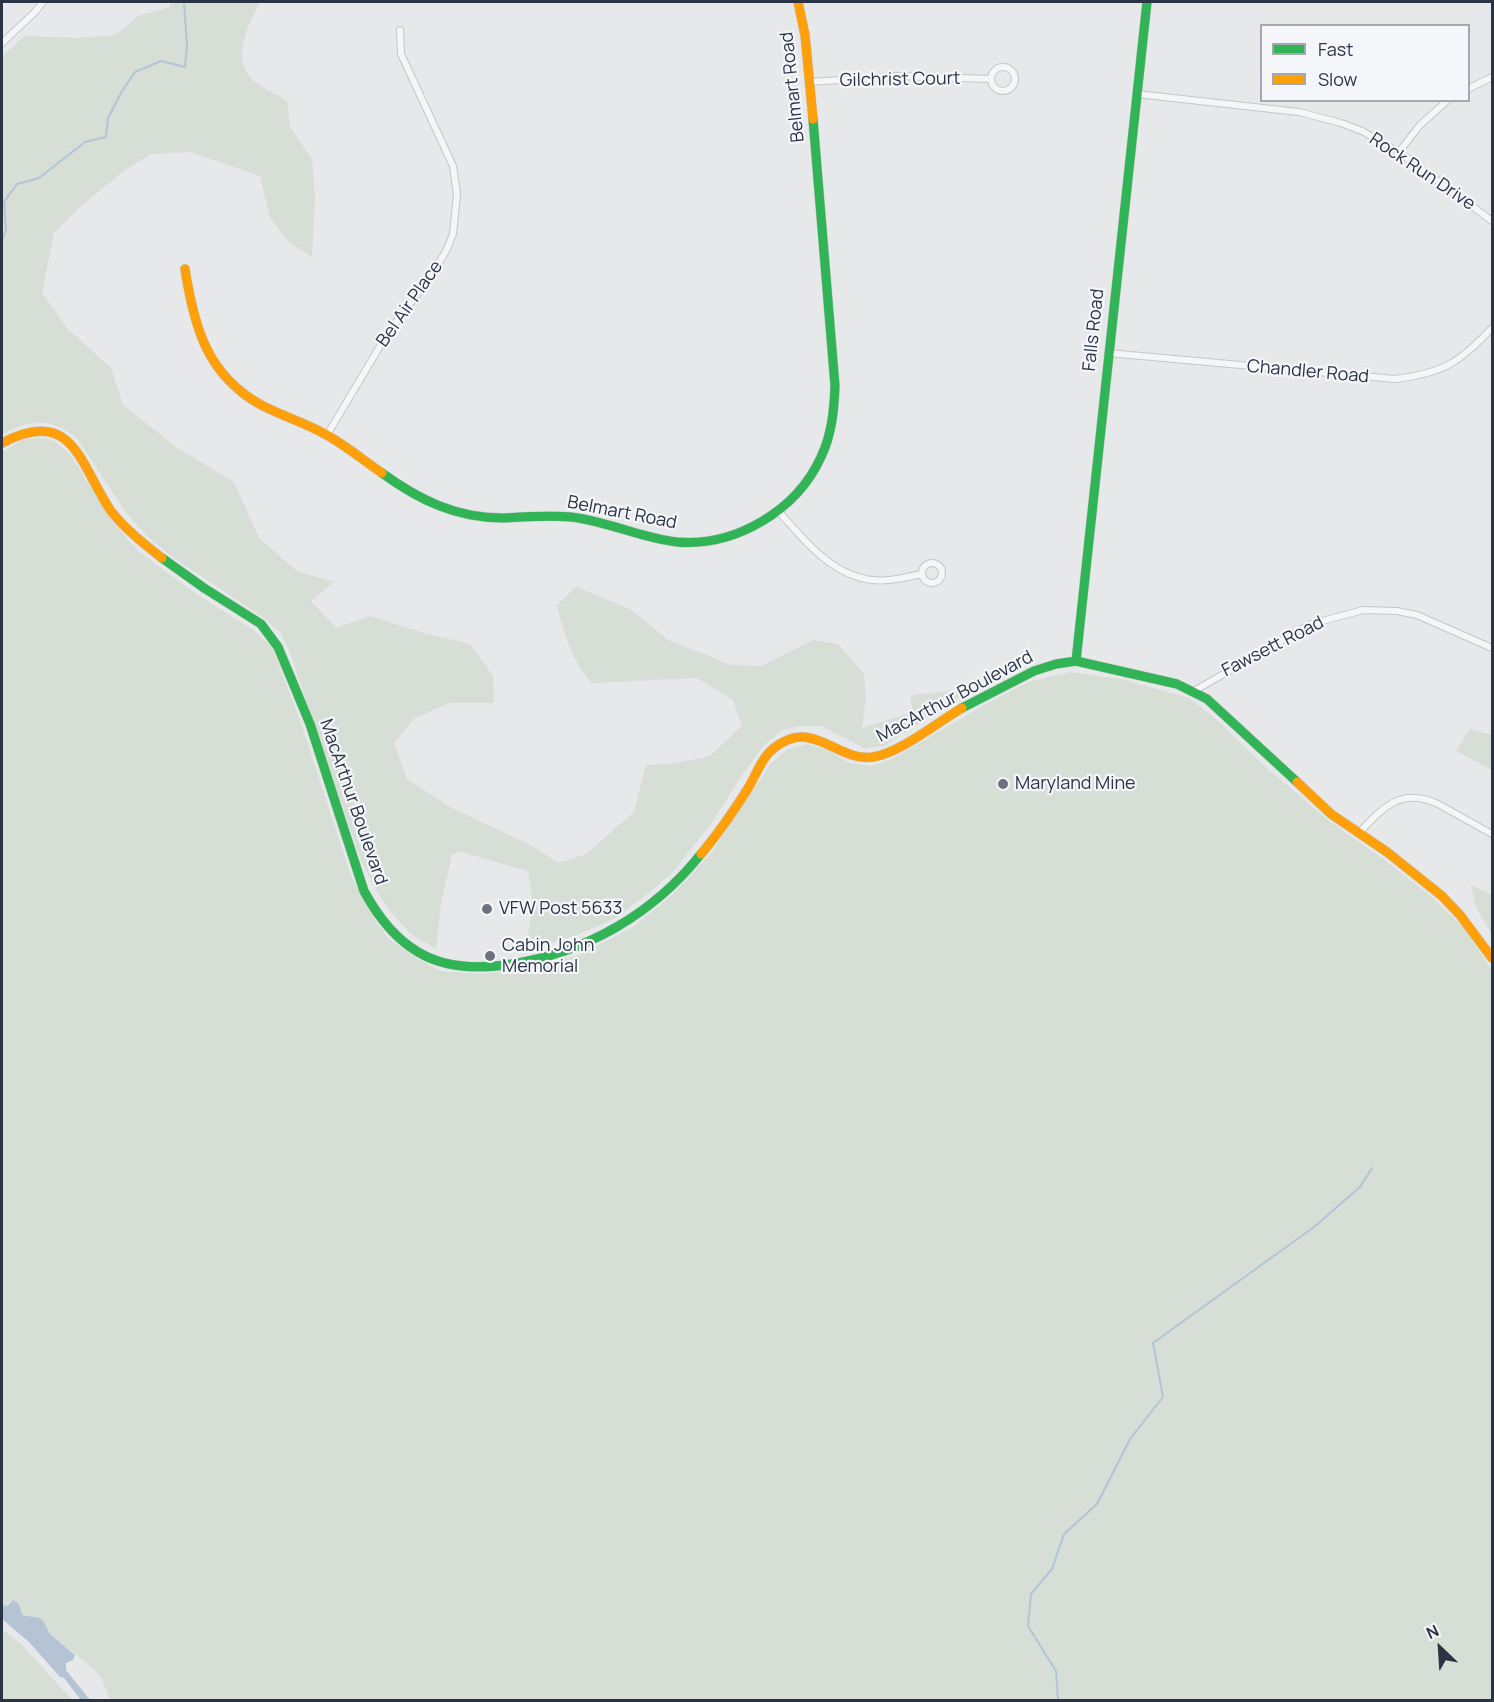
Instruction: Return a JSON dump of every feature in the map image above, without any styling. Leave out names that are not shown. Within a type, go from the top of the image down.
[{"type":"street","points":[[2,43],[43,2]]},
{"type":"street","name":"Belmart Road","points":[[185,269],[192,316],[200,339],[212,361],[227,379],[253,400],[327,435],[411,494],[450,511],[481,517],[587,519],[653,539],[691,543],[739,534],[760,524],[778,511],[804,484],[819,460],[829,437],[834,406],[835,386],[810,82],[805,35],[798,2]]},
{"type":"street","name":"Falls Road","points":[[1076,661],[1147,2]]},
{"type":"street","name":"Bel Air Place","points":[[327,435],[389,331],[432,275],[453,234],[457,194],[453,166],[401,54],[400,30]]},
{"type":"street","points":[[1004,67],[1014,73],[1016,80],[1012,88],[1000,91],[991,79],[996,69],[1004,67]]},
{"type":"street","name":"Gilchrist Court","points":[[810,82],[899,76],[991,79]]},
{"type":"street","points":[[1470,87],[1492,77]]},
{"type":"street","name":"Rock Run Drive","points":[[1137,94],[1299,112],[1341,123],[1362,131],[1400,152],[1492,221]]},
{"type":"street","points":[[1400,152],[1420,125],[1446,102]]},
{"type":"street","name":"Chandler Road","points":[[1108,353],[1395,379],[1431,373],[1457,361],[1492,328]]},
{"type":"street","name":"MacArthur Boulevard","points":[[2,442],[19,433],[41,430],[63,438],[73,446],[109,506],[132,532],[171,567],[261,624],[270,633],[286,663],[302,703],[364,890],[389,929],[402,941],[429,958],[448,964],[480,968],[535,962],[578,947],[626,924],[654,904],[709,846],[773,748],[797,737],[812,737],[825,740],[858,756],[883,755],[1017,679],[1057,663],[1076,661],[1158,678],[1194,691],[1219,709],[1331,814],[1387,852],[1442,896],[1460,915],[1492,958]]},
{"type":"street","points":[[778,511],[815,552],[848,574],[888,581],[922,574]]},
{"type":"street","name":"Fawsett Road","points":[[1194,691],[1311,624],[1363,610],[1397,611],[1417,615],[1492,648]]},
{"type":"street","points":[[1359,833],[1386,806],[1400,799],[1413,798],[1430,800],[1492,834]]},
{"type":"shaded area","points":[[170,2],[260,2],[247,31],[242,53],[243,63],[254,81],[287,101],[290,127],[312,159],[315,196],[312,257],[288,241],[270,218],[260,176],[190,152],[151,154],[122,172],[82,205],[54,233],[42,293],[68,329],[111,368],[123,405],[176,447],[234,482],[259,538],[298,572],[335,582],[311,601],[336,628],[370,616],[424,633],[470,644],[493,676],[494,703],[449,703],[415,718],[394,743],[407,779],[452,808],[530,845],[559,863],[586,854],[634,812],[646,765],[671,764],[710,756],[742,726],[733,700],[697,678],[592,683],[579,666],[570,647],[557,605],[576,587],[630,609],[670,641],[732,665],[761,666],[813,640],[838,644],[864,674],[866,698],[862,728],[913,712],[910,695],[970,690],[884,746],[864,748],[821,726],[800,726],[783,730],[765,744],[713,821],[673,872],[614,919],[542,946],[528,936],[533,904],[528,871],[458,851],[452,855],[441,903],[436,949],[411,934],[389,910],[360,858],[289,650],[280,632],[260,615],[175,559],[147,536],[127,514],[77,438],[57,426],[40,423],[31,423],[2,435],[2,56],[25,36],[76,38],[116,35],[138,16],[170,7]]},
{"type":"shaded area","points":[[38,438],[53,440],[70,454],[112,521],[139,552],[198,595],[252,629],[272,647],[300,720],[351,876],[378,925],[390,940],[440,971],[480,974],[532,968],[578,955],[632,928],[672,895],[712,852],[771,763],[788,749],[807,744],[827,750],[849,763],[872,766],[894,758],[1028,682],[1071,672],[1125,680],[1189,698],[1216,719],[1261,763],[1329,821],[1427,893],[1463,927],[1492,970],[1492,1700],[110,1700],[102,1679],[93,1668],[50,1634],[40,1618],[22,1615],[19,1604],[2,1605],[2,452],[22,440]]},
{"type":"shaded area","points":[[1470,729],[1492,735],[1492,770],[1456,751]]},
{"type":"shaded area","points":[[1471,885],[1492,895],[1492,935],[1476,907]]},
{"type":"shaded area","points":[[2,1629],[22,1645],[72,1700],[2,1700]]},
{"type":"water","points":[[13,1600],[19,1604],[22,1615],[40,1618],[50,1634],[75,1655],[73,1660],[66,1663],[66,1670],[90,1700],[81,1700],[64,1678],[60,1677],[29,1642],[2,1619],[2,1605],[8,1606]]},
{"type":"waterway","points":[[2,240],[6,230],[4,202],[17,184],[39,178],[85,142],[106,137],[108,118],[135,72],[161,61],[185,67],[187,46],[184,2]]},
{"type":"waterway","points":[[1058,1700],[1056,1671],[1028,1626],[1031,1594],[1052,1569],[1064,1534],[1097,1504],[1130,1439],[1163,1397],[1153,1343],[1314,1227],[1360,1187],[1372,1168]]},
{"type":"traffic: fast","points":[[1076,661],[1147,2]]},
{"type":"traffic: fast","points":[[382,473],[424,499],[469,515],[503,518],[571,517],[677,542],[699,542],[721,538],[742,531],[780,509],[797,493],[821,457],[830,431],[834,404],[835,386],[813,119]]},
{"type":"traffic: fast","points":[[162,558],[261,624],[278,647],[310,724],[364,891],[387,925],[401,940],[418,952],[452,965],[488,967],[540,958],[566,950],[592,940],[640,912],[662,895],[701,854]]},
{"type":"traffic: fast","points":[[962,708],[1034,671],[1076,661],[1177,684],[1207,699],[1297,782]]},
{"type":"traffic: slow","points":[[798,2],[805,35],[813,119]]},
{"type":"traffic: slow","points":[[185,269],[199,330],[206,348],[228,380],[263,406],[325,434],[382,473]]},
{"type":"traffic: slow","points":[[2,443],[26,433],[45,431],[60,436],[72,446],[82,460],[116,518],[162,558]]},
{"type":"traffic: slow","points":[[701,854],[736,806],[766,757],[774,748],[788,740],[801,737],[813,739],[860,757],[873,757],[895,750],[962,708]]},
{"type":"traffic: slow","points":[[1297,782],[1331,814],[1387,852],[1442,896],[1460,915],[1492,958]]},
{"type":"place","name":"Maryland Mine","points":[[1003,784]]},
{"type":"place","name":"VFW Post 5633","points":[[487,909]]},
{"type":"place","name":"Cabin John Memorial","points":[[490,956]]}]
